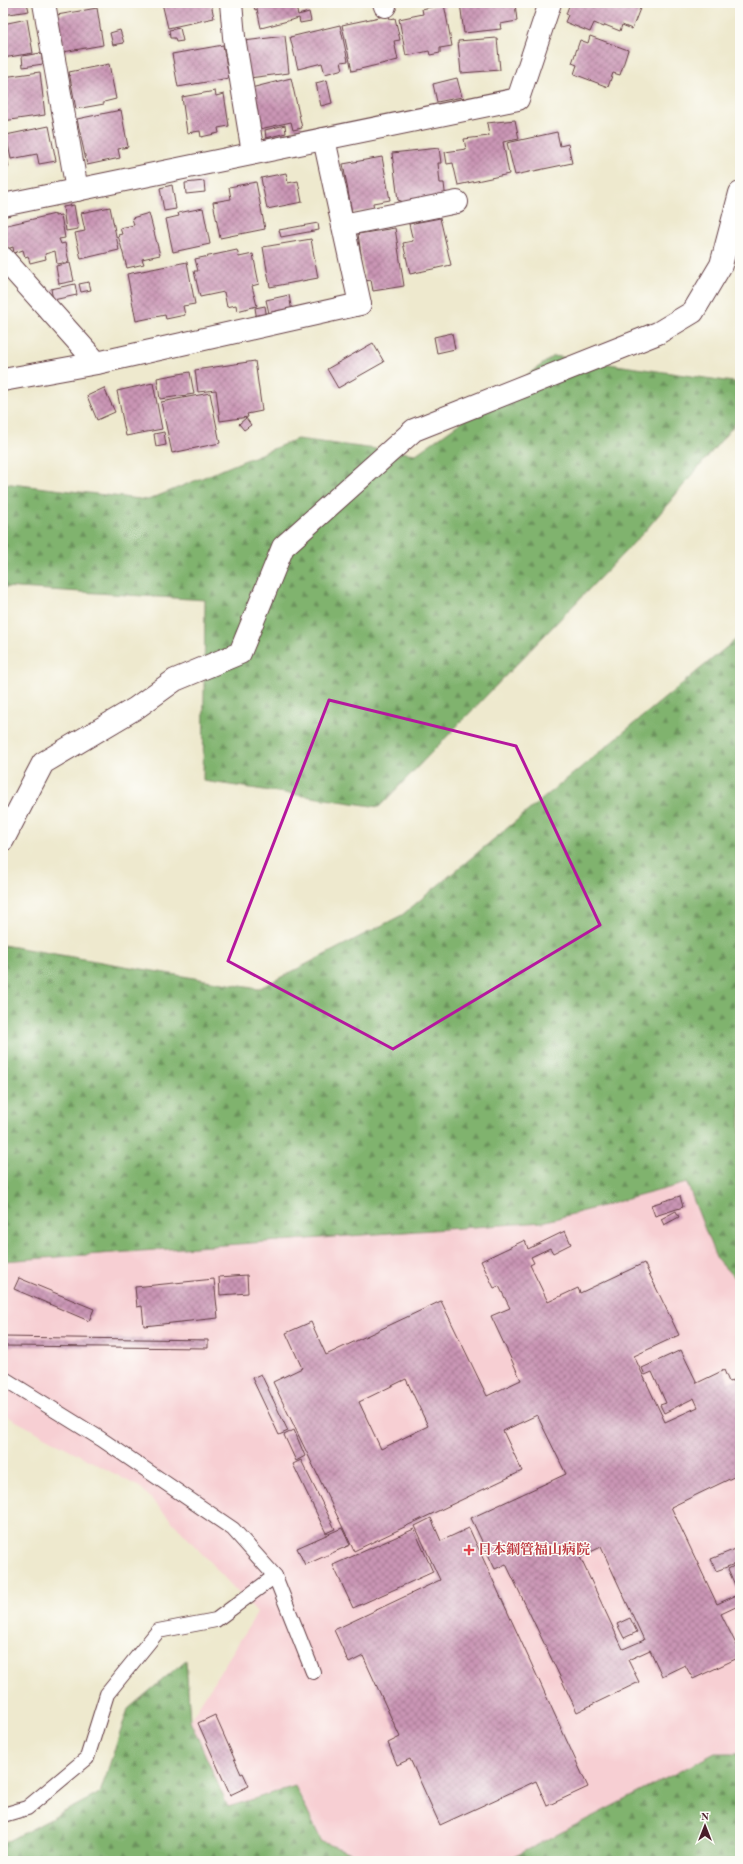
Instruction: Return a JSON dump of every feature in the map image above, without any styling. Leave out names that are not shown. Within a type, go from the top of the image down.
[{"type":"street","points":[[44,3],[77,190]]},
{"type":"street","points":[[231,3],[234,37],[252,154]]},
{"type":"street","points":[[3,205],[518,99],[550,3]]},
{"type":"street","points":[[3,380],[97,363],[360,304],[324,139]]},
{"type":"street","points":[[3,840],[43,763],[136,708],[175,680],[240,653],[283,547],[414,430],[658,333],[693,312],[721,265],[740,193]]},
{"type":"street","points":[[343,225],[456,202]]},
{"type":"street","points":[[3,258],[97,363]]},
{"type":"lane","points":[[3,1378],[101,1439],[232,1529],[275,1576],[314,1672]]},
{"type":"lane","points":[[3,1815],[26,1808],[87,1758],[107,1694],[158,1630],[216,1620],[275,1576]]},
{"type":"highlighted area","points":[[329,700],[516,746],[600,925],[393,1049],[228,961]]},
{"type":"shaded area","name":"日本鋼管福山病院","points":[[687,1183],[716,1258],[740,1284],[740,1753],[715,1753],[506,1861],[373,1861],[322,1842],[295,1786],[229,1807],[190,1720],[257,1613],[141,1488],[3,1414],[3,1261],[543,1222]]},
{"type":"green space","points":[[554,356],[740,383],[740,418],[646,530],[379,807],[203,781],[205,600],[3,587],[3,483],[148,500],[297,439],[416,454]]},
{"type":"green space","points":[[740,636],[740,1284],[716,1258],[687,1183],[543,1222],[3,1261],[3,945],[258,989],[402,915]]},
{"type":"green space","points":[[186,1660],[190,1720],[228,1807],[295,1786],[322,1842],[373,1861],[3,1861],[3,1844],[100,1793],[128,1709]]},
{"type":"green space","points":[[715,1753],[740,1753],[740,1861],[506,1861]]},
{"type":"building","points":[[3,3],[27,3],[29,11],[3,15]]},
{"type":"building","points":[[162,3],[211,3],[214,18],[168,28]]},
{"type":"building","points":[[253,3],[305,3],[305,5],[296,7],[298,15],[309,12],[311,21],[300,23],[299,18],[261,28],[257,9],[255,10]]},
{"type":"building","points":[[460,3],[515,3],[517,21],[500,24],[501,29],[464,33]]},
{"type":"building","points":[[570,3],[633,3],[641,6],[632,29],[622,25],[620,31],[605,25],[604,27],[594,23],[590,32],[565,22]]},
{"type":"building","points":[[444,4],[452,46],[440,48],[440,53],[430,55],[429,51],[406,56],[399,19],[423,14],[422,9]]},
{"type":"building","points":[[97,8],[103,45],[63,52],[57,15]]},
{"type":"building","points":[[389,15],[390,19],[395,18],[400,40],[394,41],[398,60],[352,71],[342,25]]},
{"type":"building","points":[[27,19],[33,53],[3,58],[3,24]]},
{"type":"building","points":[[340,25],[348,61],[341,62],[343,69],[325,74],[322,63],[298,69],[290,37]]},
{"type":"building","points":[[180,28],[183,41],[176,42],[175,38],[170,38],[169,30]]},
{"type":"building","points":[[120,30],[124,43],[113,45],[110,33]]},
{"type":"building","points":[[285,36],[289,73],[249,78],[244,41]]},
{"type":"building","points":[[590,36],[628,50],[620,75],[613,73],[608,87],[574,74],[577,65],[572,63],[580,40],[588,43]]},
{"type":"building","points":[[497,38],[500,70],[461,73],[458,41]]},
{"type":"building","points":[[223,45],[229,78],[178,87],[172,54]]},
{"type":"building","points":[[41,53],[43,64],[23,67],[22,56]]},
{"type":"building","points":[[109,64],[116,99],[104,102],[104,104],[76,109],[69,72]]},
{"type":"building","points":[[40,72],[45,115],[3,121],[3,77]]},
{"type":"building","points":[[291,78],[302,128],[293,130],[291,122],[260,129],[251,88]]},
{"type":"building","points":[[457,78],[462,97],[437,102],[433,84]]},
{"type":"building","points":[[327,80],[332,103],[321,106],[316,83]]},
{"type":"building","points":[[215,91],[216,96],[224,94],[229,126],[218,128],[219,133],[201,137],[200,131],[187,133],[182,97]]},
{"type":"building","points":[[121,110],[128,147],[118,149],[120,158],[87,165],[77,119]]},
{"type":"building","points":[[515,120],[519,139],[503,142],[509,174],[458,185],[453,163],[447,164],[445,152],[466,149],[464,139],[489,136],[487,123]]},
{"type":"building","points":[[285,125],[286,133],[266,138],[265,130]]},
{"type":"building","points":[[49,126],[56,161],[39,164],[37,154],[11,159],[6,135]]},
{"type":"building","points":[[557,132],[560,146],[568,144],[572,163],[515,175],[507,143]]},
{"type":"building","points":[[3,141],[9,167],[3,168]]},
{"type":"building","points":[[439,148],[441,163],[438,163],[440,183],[444,183],[446,201],[412,205],[398,200],[392,153]]},
{"type":"building","points":[[382,157],[390,200],[373,203],[374,209],[352,213],[343,164]]},
{"type":"building","points":[[286,173],[288,183],[298,181],[302,202],[267,209],[261,178]]},
{"type":"building","points":[[204,181],[205,192],[186,194],[185,183]]},
{"type":"building","points":[[256,182],[265,229],[220,238],[213,202],[231,199],[229,187]]},
{"type":"building","points":[[172,185],[176,209],[164,211],[160,188]]},
{"type":"building","points":[[74,205],[78,229],[66,231],[63,207]]},
{"type":"building","points":[[110,207],[119,250],[81,259],[75,233],[85,231],[81,213]]},
{"type":"building","points":[[203,208],[210,244],[173,252],[166,219],[179,216],[178,213]]},
{"type":"building","points":[[149,213],[160,255],[142,259],[144,264],[127,268],[118,235],[122,234],[120,228],[134,225],[132,218]]},
{"type":"building","points":[[55,214],[55,216],[61,215],[65,238],[59,239],[61,244],[65,243],[69,262],[57,264],[55,251],[45,254],[46,259],[30,263],[28,256],[25,257],[23,250],[14,253],[13,247],[7,249],[3,226]]},
{"type":"building","points":[[440,218],[451,265],[410,274],[403,243],[413,241],[409,224]]},
{"type":"building","points":[[318,223],[319,230],[281,237],[279,230]]},
{"type":"building","points":[[395,228],[404,286],[373,291],[371,280],[365,281],[358,234]]},
{"type":"building","points":[[311,239],[318,278],[270,287],[263,247]]},
{"type":"building","points":[[237,250],[239,257],[253,254],[259,284],[252,286],[257,306],[237,311],[236,305],[227,307],[224,292],[200,297],[194,271],[198,271],[195,259]]},
{"type":"building","points":[[187,262],[195,304],[183,306],[185,315],[166,319],[165,315],[136,321],[127,274]]},
{"type":"building","points":[[70,263],[74,281],[59,284],[56,266]]},
{"type":"building","points":[[89,282],[91,290],[81,292],[79,284]]},
{"type":"building","points":[[75,284],[77,295],[53,300],[51,289]]},
{"type":"building","points":[[289,295],[293,317],[271,322],[266,300]]},
{"type":"building","points":[[265,306],[268,325],[258,326],[255,308]]},
{"type":"building","points":[[452,333],[455,349],[437,353],[434,337]]},
{"type":"building","points":[[373,343],[384,362],[338,388],[327,369]]},
{"type":"building","points":[[255,361],[262,411],[247,414],[248,417],[220,421],[216,390],[198,392],[195,370]]},
{"type":"building","points":[[190,372],[194,394],[160,399],[157,378]]},
{"type":"building","points":[[153,383],[162,429],[126,436],[117,391]]},
{"type":"building","points":[[104,388],[115,412],[97,420],[87,396]]},
{"type":"building","points":[[210,393],[220,443],[172,453],[161,402]]},
{"type":"building","points":[[246,418],[251,425],[244,430],[239,424]]},
{"type":"building","points":[[164,432],[166,445],[156,447],[154,434]]},
{"type":"building","points":[[680,1196],[683,1207],[655,1216],[651,1205]]},
{"type":"building","points":[[676,1211],[679,1217],[664,1225],[661,1219]]},
{"type":"building","points":[[565,1231],[571,1244],[553,1253],[550,1248],[531,1257],[534,1263],[530,1265],[548,1302],[578,1288],[580,1293],[644,1263],[679,1335],[634,1356],[665,1422],[698,1407],[694,1398],[664,1413],[660,1405],[666,1403],[652,1372],[645,1375],[642,1368],[681,1350],[697,1383],[724,1370],[729,1382],[740,1377],[740,1474],[671,1507],[717,1604],[739,1594],[728,1569],[740,1563],[740,1605],[721,1614],[740,1652],[740,1657],[693,1679],[685,1665],[662,1676],[650,1650],[628,1660],[639,1682],[577,1712],[506,1564],[495,1569],[471,1518],[566,1474],[537,1415],[503,1431],[522,1471],[354,1551],[273,1382],[302,1368],[286,1333],[311,1322],[326,1355],[441,1301],[487,1396],[521,1380],[491,1316],[510,1308],[499,1286],[494,1288],[481,1261],[525,1240],[528,1249]],"holes":[[[406,1379],[428,1426],[381,1449],[359,1402]],[[601,1547],[644,1640],[623,1649],[580,1557]]]},
{"type":"building","points":[[247,1275],[248,1293],[220,1295],[219,1277]]},
{"type":"building","points":[[19,1278],[94,1309],[89,1321],[14,1289]]},
{"type":"building","points":[[214,1279],[218,1318],[144,1326],[142,1306],[137,1307],[135,1287]]},
{"type":"building","points":[[3,1337],[208,1340],[208,1348],[3,1346]]},
{"type":"building","points":[[261,1374],[288,1431],[279,1435],[252,1378]]},
{"type":"building","points":[[294,1430],[305,1456],[296,1461],[284,1435]]},
{"type":"building","points":[[301,1460],[335,1529],[326,1533],[293,1464]]},
{"type":"building","points":[[431,1518],[441,1541],[469,1528],[588,1787],[547,1806],[536,1781],[440,1825],[410,1759],[397,1765],[388,1743],[400,1737],[363,1656],[349,1663],[334,1630],[440,1580],[415,1526]]},
{"type":"building","points":[[342,1528],[350,1545],[305,1565],[297,1548]]},
{"type":"building","points":[[414,1529],[433,1572],[353,1608],[333,1565]]},
{"type":"building","points":[[738,1548],[740,1553],[740,1562],[716,1571],[711,1559]]},
{"type":"building","points":[[630,1618],[637,1632],[624,1638],[617,1624]]},
{"type":"building","points":[[215,1715],[241,1774],[243,1773],[249,1786],[230,1795],[198,1723]]},
{"type":"place","name":"日本鋼管福山病院","points":[[469,1550]]}]
